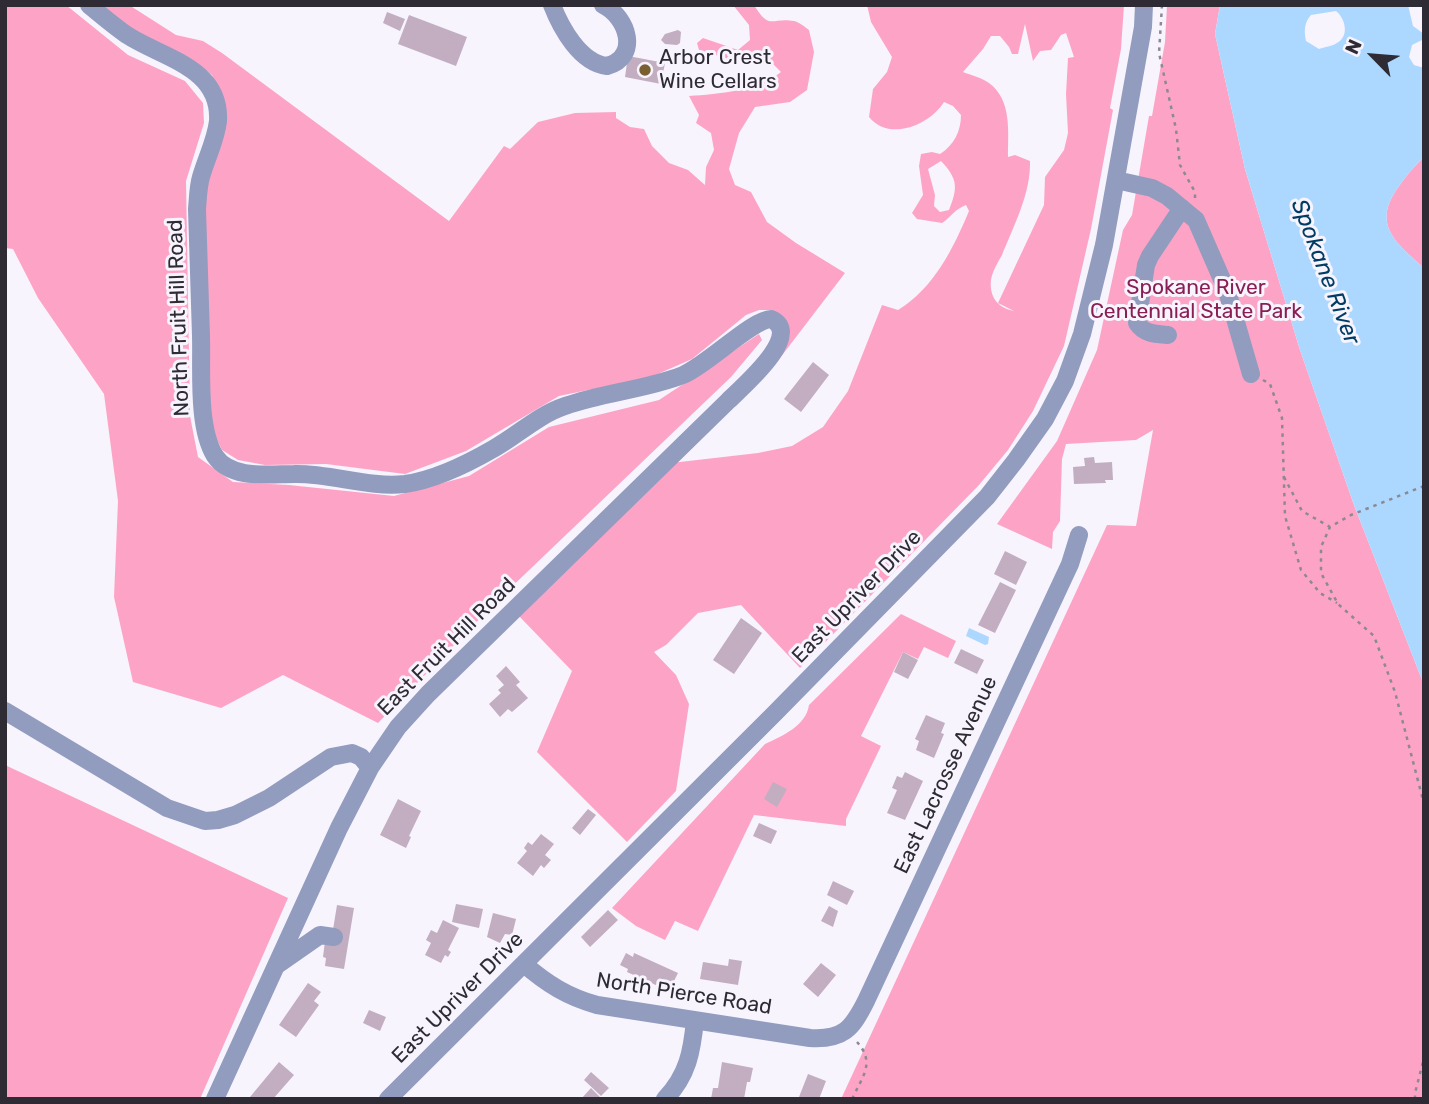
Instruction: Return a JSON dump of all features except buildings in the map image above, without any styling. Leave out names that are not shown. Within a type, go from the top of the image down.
[{"type":"street","name":"North Fruit Hill Road","points":[[89,5],[126,34],[201,75],[211,87],[217,106],[218,121],[200,181],[197,209],[203,405],[207,437],[216,457],[226,467],[255,474],[317,473],[386,485],[407,484],[437,475],[493,449],[543,416],[563,407],[661,384],[690,372],[755,323],[771,319],[780,324],[781,340],[762,366]]},
{"type":"street","points":[[552,5],[564,32],[594,62],[607,66],[619,59],[626,48],[628,34],[612,10],[603,5]]},
{"type":"street","name":"East Upriver Drive","points":[[388,1099],[987,497],[1045,419],[1065,381],[1082,334],[1104,244],[1143,27],[1144,5]]},
{"type":"street","points":[[1116,180],[1152,188],[1189,214],[1227,291],[1251,374]]},
{"type":"street","points":[[1168,335],[1149,333],[1137,323],[1146,265],[1150,256],[1189,214]]},
{"type":"street","name":"East Fruit Hill Road","points":[[215,1099],[339,828],[370,768],[398,727],[428,694],[762,366]]},
{"type":"street","name":"East Lacrosse Avenue","points":[[847,1031],[857,1019],[878,976],[1070,564],[1079,535]]},
{"type":"street","points":[[5,711],[167,808],[205,821],[235,815],[269,798],[331,757],[352,753],[361,757],[370,768]]},
{"type":"street","points":[[277,965],[320,935],[334,937]]},
{"type":"street","name":"North Pierce Road","points":[[524,964],[548,984],[574,999],[597,1005],[816,1038],[831,1038],[847,1031]]},
{"type":"street","points":[[665,1099],[683,1075],[691,1054],[695,1020]]},
{"type":"path","points":[[1162,5],[1159,53],[1176,129],[1180,165],[1195,192],[1189,214]]},
{"type":"path","points":[[1251,374],[1270,384],[1282,418],[1285,516],[1301,570],[1320,593],[1338,604],[1374,636],[1395,692],[1424,804]]},
{"type":"path","points":[[1282,474],[1302,511],[1330,527]]},
{"type":"path","points":[[1338,604],[1321,573],[1321,547],[1330,527],[1351,515],[1424,486]]},
{"type":"path","points":[[847,1031],[865,1052],[867,1060],[852,1099]]},
{"type":"path","points":[[1415,1099],[1424,1058]]},
{"type":"green space","points":[[5,5],[66,5],[128,55],[185,81],[203,103],[204,123],[186,181],[190,416],[198,457],[233,482],[394,496],[469,476],[549,427],[659,400],[759,334],[762,340],[731,377],[501,597],[378,723],[283,675],[221,708],[133,682],[114,597],[118,501],[104,394],[38,298],[13,249],[5,248]]},
{"type":"green space","points":[[100,5],[129,5],[176,35],[203,41],[449,221],[504,146],[510,149],[538,122],[575,113],[616,112],[616,118],[630,127],[644,129],[652,146],[669,163],[688,170],[705,185],[706,167],[714,150],[711,133],[696,123],[699,115],[689,96],[725,93],[749,87],[781,72],[773,64],[739,62],[699,50],[697,43],[703,38],[738,50],[750,40],[749,25],[733,5],[754,5],[768,20],[794,21],[809,30],[814,52],[807,90],[790,102],[755,107],[739,133],[729,169],[735,185],[751,192],[767,222],[845,273],[780,358],[790,334],[784,318],[770,310],[759,310],[746,315],[692,359],[651,377],[559,396],[466,451],[405,474],[326,464],[265,465],[238,460],[222,450],[213,432],[209,395],[202,207],[222,105],[212,75],[191,60],[130,28]]},
{"type":"green space","points":[[867,5],[1124,5],[1121,49],[1110,108],[1113,110],[1091,229],[1064,346],[1033,411],[1008,450],[979,485],[800,668],[741,605],[698,613],[666,645],[654,652],[676,675],[689,704],[676,791],[627,842],[537,752],[572,671],[518,615],[671,463],[758,453],[792,446],[823,427],[848,391],[882,305],[898,310],[922,291],[941,267],[969,211],[966,205],[942,223],[917,219],[912,213],[923,195],[919,166],[921,154],[940,154],[949,146],[960,127],[961,115],[953,106],[944,102],[929,118],[909,128],[887,128],[877,124],[869,117],[873,89],[887,72],[892,57],[871,22]],"holes":[[[1025,24],[1033,61],[1040,51],[1051,50],[1061,35],[1066,33],[1074,57],[1068,58],[1068,133],[1064,150],[1045,177],[1044,205],[998,303],[993,296],[991,280],[1021,209],[1028,185],[1030,161],[1015,155],[1008,157],[1007,117],[1002,98],[996,90],[986,81],[963,72],[991,36],[1000,36],[1012,54],[1018,54]],[[941,161],[951,173],[955,184],[954,196],[949,210],[940,212],[934,206],[935,195],[928,169]]]},
{"type":"green space","name":"Spokane River Centennial State Park","points":[[1167,5],[1220,5],[1215,34],[1245,169],[1300,350],[1354,505],[1424,685],[1424,1099],[841,1099],[1107,525],[1136,526],[1153,430],[1136,440],[1066,444],[1062,459],[1060,521],[1053,532],[1052,549],[997,524],[1057,441],[1097,350],[1123,230],[1132,215],[1165,42]]},
{"type":"green space","points":[[1424,157],[1424,268],[1404,250],[1390,232],[1387,211],[1399,186]]},
{"type":"green space","points":[[901,614],[956,641],[948,658],[924,647],[918,659],[903,652],[861,736],[881,746],[846,819],[846,826],[754,815],[698,931],[675,921],[665,940],[636,926],[612,908],[765,744],[786,734],[798,724],[809,705]]},
{"type":"green space","points":[[5,765],[288,898],[200,1099],[5,1099]]},
{"type":"water","name":"Spokane River","points":[[1220,5],[1408,5],[1413,26],[1424,34],[1424,39],[1412,45],[1409,57],[1414,65],[1424,68],[1424,157],[1407,175],[1391,199],[1387,222],[1396,241],[1424,268],[1424,685],[1354,505],[1300,350],[1245,169],[1215,34]],"holes":[[[1336,11],[1345,27],[1341,40],[1319,49],[1306,41],[1305,27],[1311,15]]]},
{"type":"water","points":[[969,628],[989,637],[988,644],[966,636]]},
{"type":"place","name":"Arbor Crest Wine Cellars","points":[[645,70]]}]
